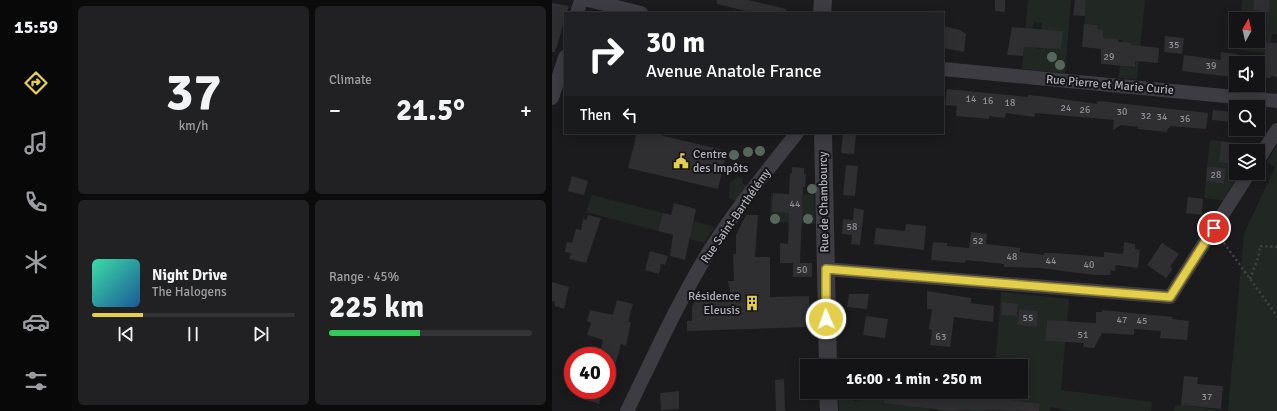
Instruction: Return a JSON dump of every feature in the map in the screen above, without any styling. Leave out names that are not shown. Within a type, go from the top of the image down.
[{"type":"street","points":[[577,12],[582,0]]},
{"type":"street","points":[[588,0],[637,12]]},
{"type":"street","points":[[822,12],[823,0]]},
{"type":"street","points":[[552,98],[564,60]]},
{"type":"street","name":"Rue Pierre et Marie Curie","points":[[944,69],[1277,101]]},
{"type":"street","points":[[1265,149],[1277,130]]},
{"type":"street","name":"Rue Saint-Barthélémy","points":[[628,411],[671,320],[708,253],[744,201],[795,134]]},
{"type":"street","name":"Rue de Chambourcy","points":[[823,134],[828,359]]},
{"type":"street","points":[[826,269],[1170,297],[1245,180]]},
{"type":"street","points":[[828,399],[829,411]]},
{"type":"path","points":[[1214,228],[1249,280],[1277,316]]},
{"type":"path","points":[[1249,280],[1258,258],[1260,246],[1277,247]]},
{"type":"shaded area","points":[[1028,0],[1071,0],[1065,73],[1022,69]],"holes":[[[1034,22],[1042,23],[1041,34],[1050,30],[1063,31],[1042,45],[1041,49],[1028,47]]]},
{"type":"shaded area","points":[[1086,0],[1145,0],[1137,79],[1118,78],[1120,66],[1135,67],[1136,54],[1122,42],[1122,40],[1103,38],[1103,30],[1097,29],[1097,25],[1091,24],[1090,28],[1084,28]]},
{"type":"shaded area","points":[[1242,0],[1254,0],[1253,10],[1268,12],[1270,0],[1277,0],[1277,34],[1272,34],[1271,42],[1266,42],[1266,48],[1277,54],[1237,50],[1237,48],[1265,48],[1265,12],[1241,12]]},
{"type":"shaded area","points":[[1210,140],[1221,141],[1220,162],[1229,163],[1229,180],[1236,180],[1223,200],[1204,198],[1206,181],[1224,184],[1226,169],[1207,167]]},
{"type":"shaded area","points":[[1277,145],[1277,411],[1228,411],[1244,234],[1275,167],[1267,162]]},
{"type":"shaded area","points":[[738,177],[743,178],[742,183],[747,186],[736,201],[729,198],[730,182]]},
{"type":"shaded area","points":[[771,193],[802,208],[803,194],[814,195],[815,224],[770,222]]},
{"type":"shaded area","points":[[592,195],[663,213],[658,231],[586,212]]},
{"type":"shaded area","points":[[675,216],[715,227],[704,243],[673,235]]},
{"type":"shaded area","points":[[1001,292],[1069,299],[1061,390],[1152,402],[1151,411],[1071,411],[1051,407],[1050,411],[1039,411],[1040,405],[1017,402],[1016,411],[1005,411],[1006,399],[1028,399],[1028,359],[996,359]],"holes":[[[1002,302],[1018,304],[1017,316],[1001,315]],[[1019,309],[1038,311],[1037,327],[1018,325]],[[1047,320],[1062,322],[1059,342],[1045,341]]]},
{"type":"shaded area","points":[[838,399],[854,399],[854,401],[884,399],[884,402],[904,405],[910,399],[916,399],[915,407],[931,409],[930,411],[839,411]]},
{"type":"shaded area","points":[[939,399],[952,399],[951,411],[938,411]]},
{"type":"shaded area","points":[[973,399],[984,399],[983,410],[988,411],[971,411]]},
{"type":"shaded area","points":[[1175,405],[1181,405],[1225,411],[1174,411]]},
{"type":"building","points":[[717,0],[748,0],[786,9],[786,12],[750,12],[717,4]]},
{"type":"building","points":[[995,0],[1005,0],[1005,12],[995,11]]},
{"type":"building","points":[[1075,0],[1086,0],[1085,16],[1073,15]]},
{"type":"building","points":[[1254,0],[1270,0],[1269,12],[1253,10]]},
{"type":"building","points":[[552,3],[569,6],[567,12],[564,12],[564,22],[555,52],[552,52]]},
{"type":"building","points":[[1084,24],[1097,25],[1097,29],[1103,30],[1103,38],[1118,39],[1118,42],[1131,43],[1131,45],[1159,48],[1158,63],[1135,61],[1135,67],[1101,64],[1101,49],[1082,47]]},
{"type":"building","points":[[944,26],[960,30],[966,34],[964,52],[944,48]]},
{"type":"building","points":[[1012,27],[1063,31],[1061,49],[1024,47],[1023,56],[1007,55]]},
{"type":"building","points":[[1165,36],[1184,38],[1182,54],[1164,52]]},
{"type":"building","points":[[1266,42],[1277,43],[1277,77],[1271,76],[1271,78],[1265,78]]},
{"type":"building","points":[[1221,52],[1237,54],[1237,56],[1229,56],[1229,76],[1182,71],[1184,55],[1221,60]]},
{"type":"building","points":[[947,89],[1028,97],[1028,95],[1048,97],[1097,104],[1098,101],[1208,113],[1206,129],[1170,126],[1167,132],[1138,129],[1138,127],[1121,125],[1113,130],[1114,120],[1035,113],[1034,117],[1006,113],[1005,118],[989,116],[989,119],[956,116],[957,106],[945,105]]},
{"type":"building","points":[[1213,110],[1229,112],[1229,122],[1212,120]]},
{"type":"building","points":[[637,134],[655,134],[727,151],[718,189],[628,168]]},
{"type":"building","points":[[843,134],[856,134],[854,154],[841,153]]},
{"type":"building","points":[[1221,141],[1235,143],[1229,144],[1229,163],[1219,162]]},
{"type":"building","points":[[846,165],[858,166],[855,196],[843,195]]},
{"type":"building","points":[[792,167],[804,168],[804,174],[806,174],[805,187],[803,187],[800,263],[780,263],[780,243],[788,244],[789,213],[772,212],[773,193],[789,194],[790,173],[792,173]]},
{"type":"building","points":[[1207,167],[1226,168],[1224,184],[1206,181]]},
{"type":"building","points":[[572,176],[588,181],[584,195],[568,191]]},
{"type":"building","points":[[1188,197],[1203,199],[1202,215],[1186,213]]},
{"type":"building","points":[[674,203],[696,209],[685,260],[670,256],[673,235],[658,231],[663,213],[671,215]]},
{"type":"building","points":[[854,208],[864,210],[860,245],[851,244],[852,235],[842,234],[843,219],[853,220]]},
{"type":"building","points":[[588,215],[601,218],[586,263],[569,259],[571,253],[565,252],[567,242],[572,243],[576,229],[581,230],[583,219],[586,220]]},
{"type":"building","name":"Résidence Eleusis","points":[[746,215],[758,215],[755,257],[770,257],[770,297],[809,296],[810,327],[687,331],[687,321],[692,321],[692,307],[696,298],[723,298],[730,292],[728,281],[734,281],[733,254],[736,254],[736,235]]},
{"type":"building","points":[[906,224],[926,226],[924,250],[874,244],[876,228],[905,231]]},
{"type":"building","points":[[971,232],[987,234],[986,244],[1020,248],[1020,252],[1044,255],[1044,253],[1054,253],[1104,257],[1104,252],[1123,254],[1124,242],[1135,244],[1135,249],[1140,250],[1138,268],[1116,265],[1115,271],[1111,270],[1110,275],[1095,275],[1040,268],[1004,267],[1004,264],[966,260],[965,263],[931,260],[933,242],[947,243],[947,246],[969,248]]},
{"type":"building","points":[[1162,243],[1179,254],[1170,267],[1173,269],[1166,278],[1147,265]]},
{"type":"building","points":[[650,251],[668,256],[665,265],[661,264],[659,274],[645,270]]},
{"type":"building","points":[[793,263],[812,263],[812,277],[793,277]]},
{"type":"building","points":[[552,282],[569,287],[564,309],[555,306],[555,302],[552,301]]},
{"type":"building","points":[[927,291],[971,298],[971,303],[994,306],[993,322],[954,317],[950,347],[930,345],[932,330],[929,329],[932,309],[927,309]]},
{"type":"building","points":[[849,294],[869,294],[867,309],[847,307]]},
{"type":"building","points":[[617,300],[633,304],[628,322],[631,322],[626,346],[621,344],[616,361],[616,347],[601,347],[603,340],[587,335],[591,323],[587,321],[590,310],[613,315]]},
{"type":"building","points":[[1002,302],[1018,304],[1017,316],[1001,315]]},
{"type":"building","points":[[1019,309],[1038,311],[1037,327],[1018,325]]},
{"type":"building","points":[[1102,310],[1173,317],[1172,319],[1189,321],[1187,340],[1160,338],[1161,331],[1134,329],[1134,335],[1102,333],[1094,348],[1083,347],[1084,343],[1045,341],[1047,320],[1096,323],[1096,312],[1102,312]]},
{"type":"building","points":[[866,316],[888,319],[885,338],[863,335]]},
{"type":"building","points":[[1184,376],[1198,377],[1197,384],[1223,386],[1221,409],[1181,405]]},
{"type":"building","points":[[784,379],[785,411],[776,411],[775,380]]},
{"type":"building","points":[[679,391],[679,409],[661,410],[660,393]]},
{"type":"building","points":[[582,399],[600,399],[599,404]]},
{"type":"building","points":[[884,399],[1006,399],[1040,404],[1039,411],[952,411],[884,403]]},
{"type":"place","name":"Centre des Impôts","points":[[681,161]]},
{"type":"place","name":"Résidence Eleusis","points":[[752,303]]},
{"type":"route","points":[[826,319],[826,269],[1170,297],[1214,228]]}]
